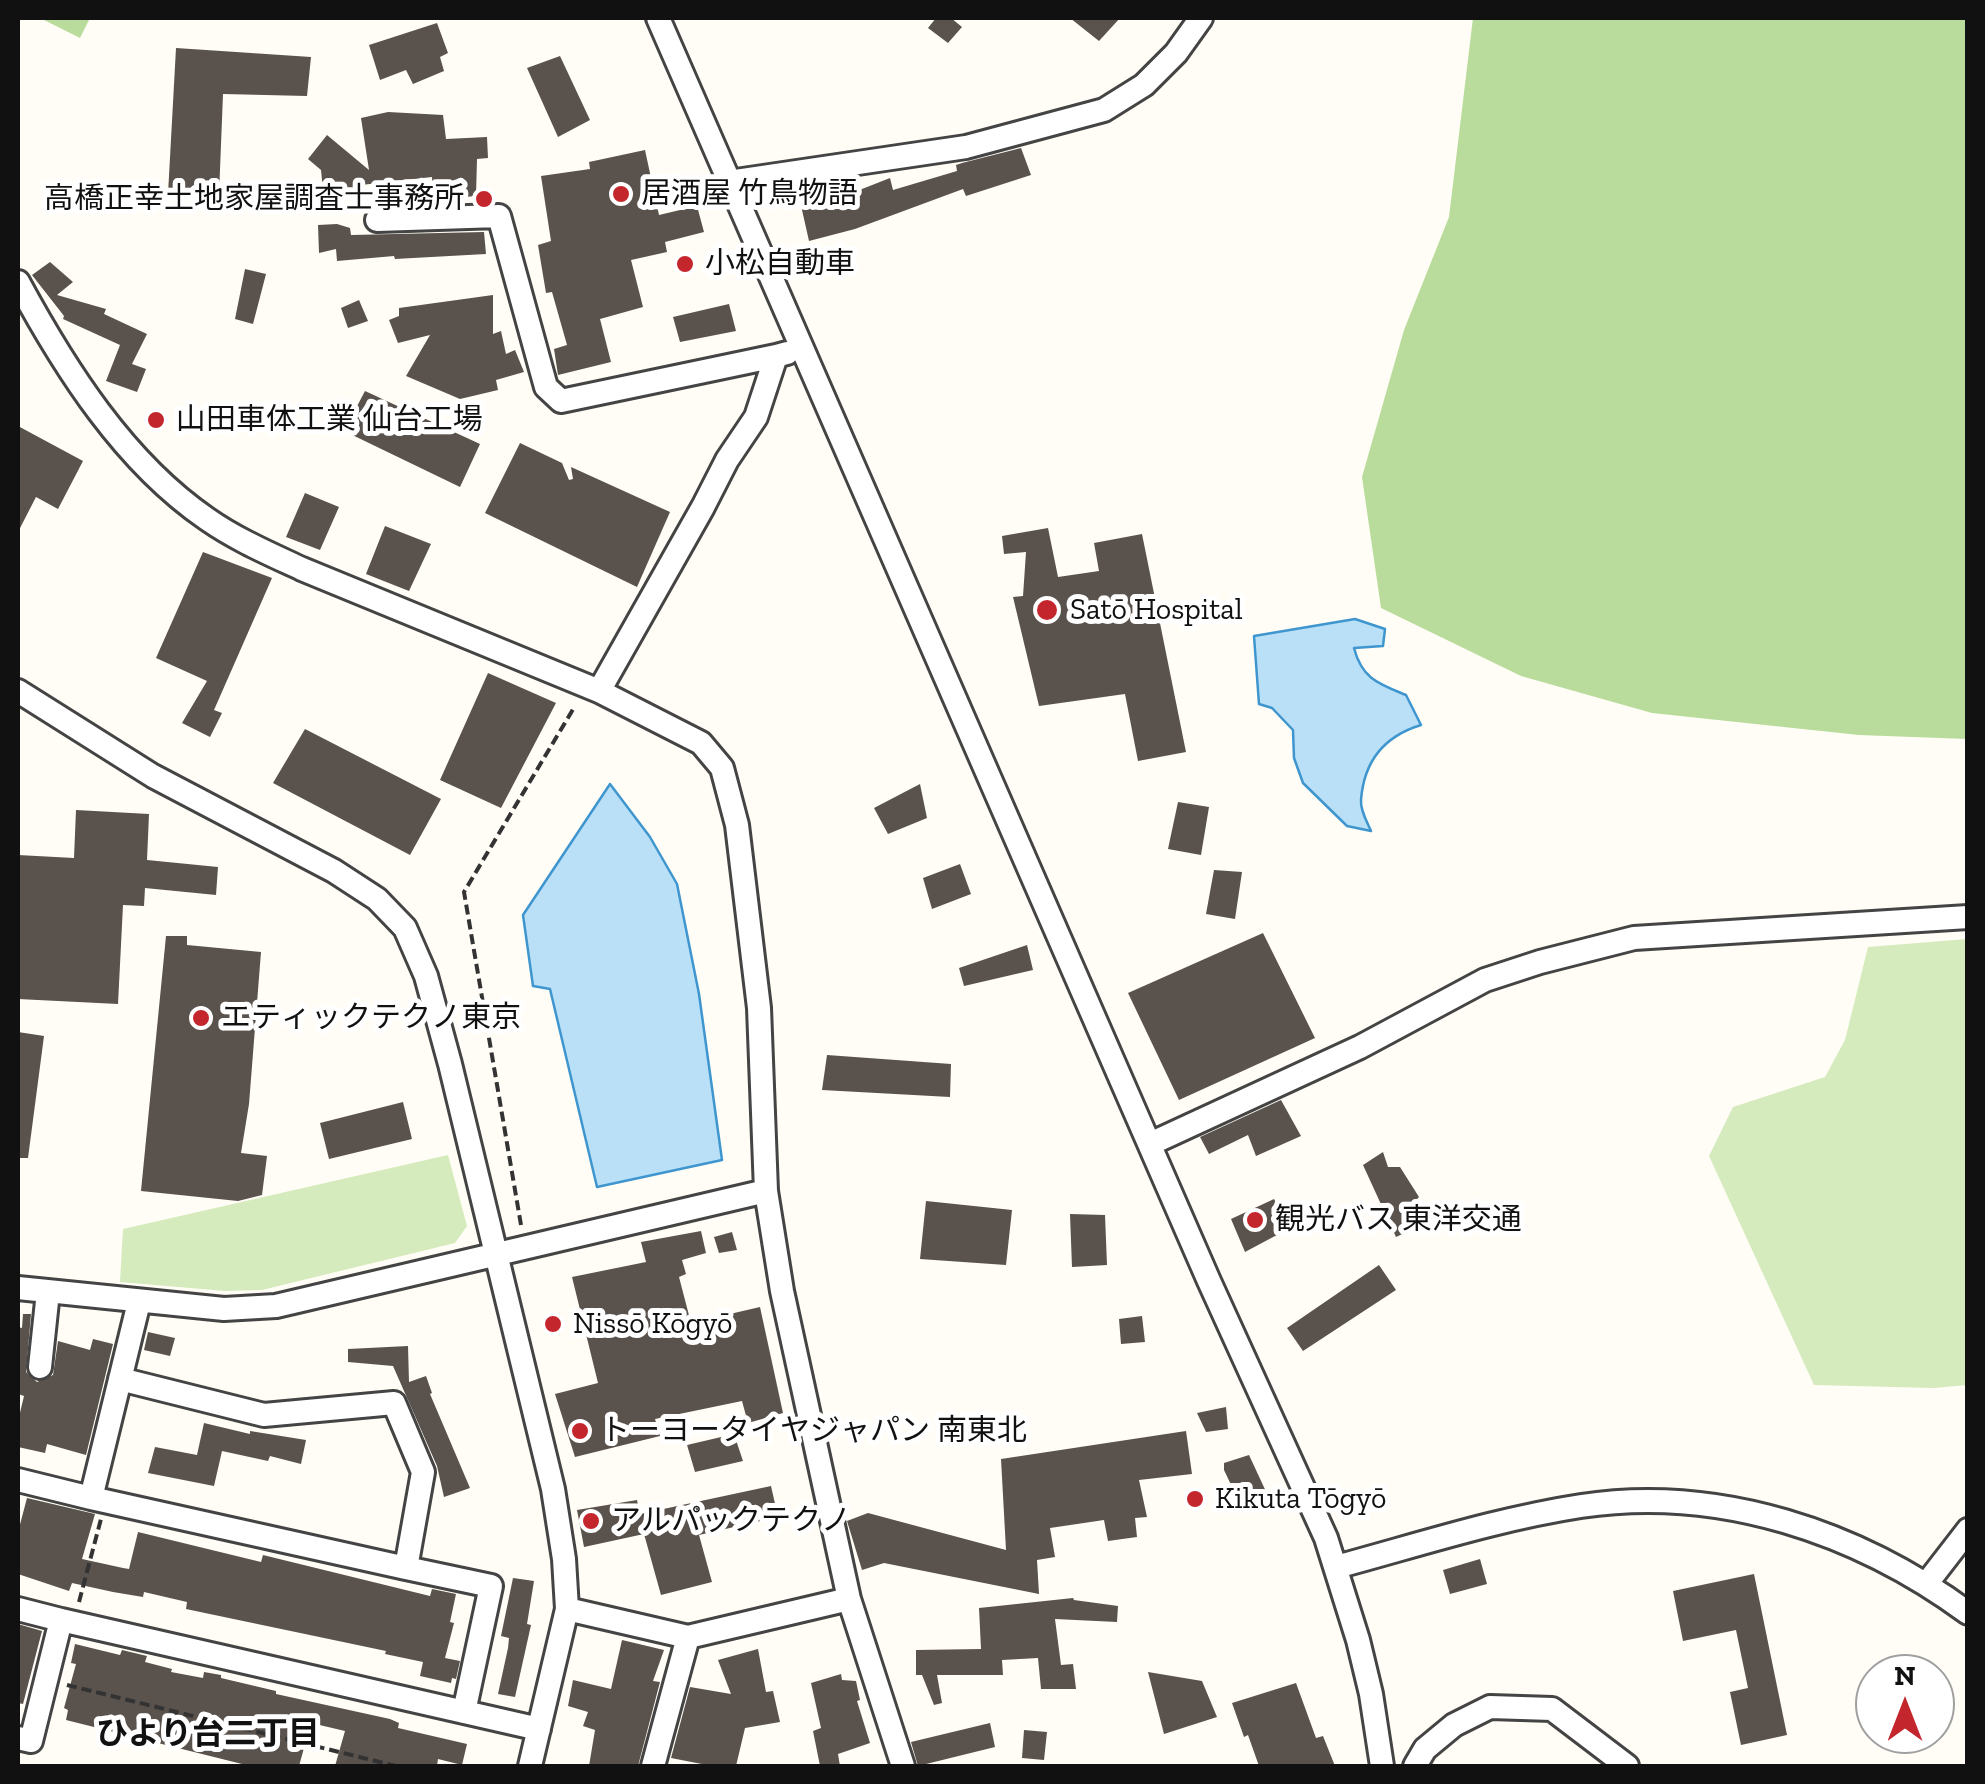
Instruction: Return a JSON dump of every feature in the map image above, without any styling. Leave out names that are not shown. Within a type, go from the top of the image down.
[{"type":"street","points":[[658,18],[1210,1281],[1291,1456],[1336,1567],[1371,1694],[1382,1766]]},
{"type":"street","points":[[729,182],[966,147],[1104,110],[1144,85],[1201,18]]},
{"type":"street","points":[[377,220],[499,216],[546,387],[561,400],[776,356],[802,347]]},
{"type":"street","points":[[18,282],[54,348],[125,441],[172,491],[206,519],[302,569],[599,691],[701,743],[722,768],[737,825],[759,1008],[766,1191],[793,1350],[849,1600],[903,1766]]},
{"type":"street","points":[[599,691],[704,507],[726,460],[756,418],[776,356]]},
{"type":"street","points":[[18,692],[153,776],[334,871],[377,899],[405,928],[426,976],[553,1489],[564,1558],[567,1609],[530,1766]]},
{"type":"street","points":[[1150,1144],[1360,1046],[1484,980],[1540,962],[1634,938],[1968,917]]},
{"type":"street","points":[[18,1288],[224,1310],[276,1306],[766,1191]]},
{"type":"street","points":[[40,1367],[48,1292]]},
{"type":"street","points":[[98,1500],[139,1302]]},
{"type":"street","points":[[120,1379],[264,1415],[394,1403],[422,1472],[406,1568]]},
{"type":"street","points":[[18,1480],[491,1586],[464,1712]]},
{"type":"street","points":[[1336,1567],[1526,1516],[1586,1505],[1660,1502],[1730,1508],[1798,1524],[1862,1549],[1927,1583],[1968,1614]]},
{"type":"street","points":[[1927,1583],[1968,1530]]},
{"type":"street","points":[[567,1609],[688,1636],[849,1600]]},
{"type":"street","points":[[18,1609],[539,1729]]},
{"type":"street","points":[[18,1738],[31,1741],[68,1618]]},
{"type":"street","points":[[652,1766],[688,1636]]},
{"type":"street","points":[[1415,1766],[1425,1749],[1454,1725],[1490,1708],[1552,1709],[1627,1766]]},
{"type":"path","points":[[525,1250],[464,892],[573,707],[599,691]]},
{"type":"path","points":[[68,1618],[98,1500]]},
{"type":"path","points":[[58,1683],[396,1766]]},
{"type":"green space","points":[[40,18],[90,18],[80,38]]},
{"type":"green space","points":[[1473,18],[1967,18],[1967,739],[1859,735],[1652,713],[1521,676],[1381,608],[1362,477],[1404,330],[1449,217]]},
{"type":"green space","points":[[1967,939],[1967,1385],[1814,1385],[1709,1156],[1733,1107],[1825,1077],[1845,1040],[1868,947]]},
{"type":"green space","points":[[448,1155],[467,1226],[455,1243],[262,1290],[225,1291],[120,1282],[123,1229]]},
{"type":"water","points":[[1355,619],[1385,629],[1383,646],[1354,648],[1357,658],[1373,679],[1406,695],[1421,725],[1387,743],[1372,762],[1361,800],[1371,831],[1347,826],[1303,783],[1294,758],[1293,730],[1272,708],[1259,704],[1254,636]]},
{"type":"water","points":[[610,784],[650,837],[677,884],[699,994],[722,1160],[597,1187],[550,989],[533,986],[523,915]]},
{"type":"building","points":[[936,18],[951,18],[962,27],[948,43],[928,28]]},
{"type":"building","points":[[1070,18],[1120,18],[1099,41]]},
{"type":"building","points":[[437,23],[448,53],[440,57],[444,71],[413,84],[406,70],[380,80],[369,45]]},
{"type":"building","points":[[176,48],[311,57],[307,96],[223,94],[219,195],[168,194]]},
{"type":"building","points":[[560,56],[590,120],[558,137],[527,68]]},
{"type":"building","points":[[388,112],[443,115],[446,139],[487,137],[488,158],[477,159],[476,196],[453,198],[453,190],[433,193],[432,177],[323,190],[321,170],[308,159],[327,135],[369,170],[361,118]]},
{"type":"building","points":[[1021,148],[1031,175],[966,196],[963,189],[855,229],[809,241],[800,201],[862,189],[890,178],[893,190],[957,171],[956,165],[962,163]]},
{"type":"building","points":[[645,150],[659,215],[697,206],[704,232],[665,242],[667,252],[631,260],[643,307],[600,319],[611,362],[558,375],[554,349],[567,345],[552,292],[546,293],[538,245],[551,241],[541,176],[590,169],[589,162]]},
{"type":"building","points":[[318,225],[350,228],[351,235],[484,232],[486,254],[337,261],[336,249],[319,253]]},
{"type":"building","points":[[50,262],[73,282],[57,295],[106,309],[104,314],[147,334],[132,364],[146,369],[137,392],[106,381],[120,345],[63,319],[32,275]]},
{"type":"building","points":[[245,269],[266,274],[253,324],[235,319]]},
{"type":"building","points":[[493,295],[493,334],[501,331],[506,354],[515,350],[524,372],[496,380],[498,390],[460,399],[406,376],[430,335],[398,343],[389,320],[399,316],[399,308]]},
{"type":"building","points":[[359,300],[368,321],[348,328],[341,308]]},
{"type":"building","points":[[729,304],[736,331],[680,342],[673,317]]},
{"type":"building","points":[[365,391],[480,444],[460,487],[344,431]]},
{"type":"building","points":[[18,426],[83,461],[58,509],[36,497],[18,532]]},
{"type":"building","points":[[520,443],[562,463],[569,480],[573,479],[571,467],[670,512],[637,587],[485,513]]},
{"type":"building","points":[[305,493],[339,507],[320,550],[286,537]]},
{"type":"building","points":[[385,526],[431,544],[409,591],[366,574]]},
{"type":"building","points":[[1048,528],[1058,577],[1099,571],[1094,543],[1142,534],[1186,752],[1138,761],[1125,694],[1039,706],[1013,597],[1023,596],[1026,552],[1004,554],[1002,536]]},
{"type":"building","points":[[203,552],[272,578],[214,710],[222,713],[210,737],[182,723],[207,681],[156,658]]},
{"type":"building","points":[[488,673],[556,703],[501,808],[440,780]]},
{"type":"building","points":[[305,729],[441,799],[410,855],[273,783]]},
{"type":"building","points":[[920,784],[927,818],[888,834],[874,808]]},
{"type":"building","points":[[1178,802],[1209,807],[1201,855],[1168,849]]},
{"type":"building","points":[[76,810],[149,814],[147,860],[218,867],[216,895],[145,888],[144,906],[123,905],[118,1004],[18,999],[18,855],[74,858]]},
{"type":"building","points":[[960,864],[971,894],[932,909],[923,878]]},
{"type":"building","points":[[1214,870],[1242,872],[1235,919],[1206,914]]},
{"type":"building","points":[[1263,933],[1315,1038],[1179,1100],[1128,993]]},
{"type":"building","points":[[166,936],[187,936],[187,945],[261,952],[249,1104],[241,1153],[267,1156],[262,1195],[238,1201],[141,1191]]},
{"type":"building","points":[[1027,945],[1033,970],[964,986],[959,968]]},
{"type":"building","points":[[18,1032],[44,1036],[28,1158],[18,1158]]},
{"type":"building","points":[[827,1055],[951,1064],[950,1097],[822,1090]]},
{"type":"building","points":[[1281,1100],[1301,1136],[1256,1156],[1248,1135],[1209,1154],[1200,1137]]},
{"type":"building","points":[[403,1102],[412,1139],[329,1159],[320,1123]]},
{"type":"building","points":[[1383,1152],[1388,1167],[1400,1167],[1419,1197],[1412,1204],[1424,1224],[1396,1237],[1363,1165]]},
{"type":"building","points":[[1274,1199],[1290,1228],[1245,1252],[1231,1219]]},
{"type":"building","points":[[926,1201],[1012,1210],[1006,1265],[920,1259]]},
{"type":"building","points":[[1070,1214],[1105,1215],[1107,1265],[1072,1267]]},
{"type":"building","points":[[701,1231],[706,1253],[682,1260],[686,1274],[679,1277],[691,1323],[760,1307],[783,1413],[748,1423],[742,1401],[655,1419],[660,1436],[575,1457],[555,1394],[598,1383],[572,1277],[646,1262],[641,1242]]},
{"type":"building","points":[[732,1232],[737,1250],[719,1253],[714,1237]]},
{"type":"building","points":[[1379,1265],[1396,1290],[1303,1351],[1287,1328]]},
{"type":"building","points":[[23,1314],[31,1314],[26,1372],[37,1382],[53,1375],[58,1341],[90,1350],[93,1339],[113,1344],[86,1455],[47,1444],[45,1453],[18,1447],[18,1421],[24,1396],[18,1394],[18,1327],[22,1328]]},
{"type":"building","points":[[1142,1316],[1145,1342],[1121,1344],[1119,1319]]},
{"type":"building","points":[[148,1332],[175,1338],[170,1356],[144,1350]]},
{"type":"building","points":[[408,1346],[409,1382],[426,1376],[470,1488],[444,1497],[437,1466],[393,1366],[348,1362],[348,1349]]},
{"type":"building","points":[[1226,1407],[1228,1429],[1206,1432],[1197,1413]]},
{"type":"building","points":[[204,1423],[250,1434],[306,1440],[301,1464],[222,1451],[214,1486],[148,1473],[155,1447],[197,1455]]},
{"type":"building","points":[[1186,1431],[1192,1474],[1139,1480],[1147,1517],[1135,1518],[1137,1537],[1108,1541],[1104,1520],[1050,1528],[1055,1557],[1037,1560],[1039,1594],[884,1563],[862,1570],[847,1521],[868,1513],[1006,1550],[1001,1459]]},
{"type":"building","points":[[734,1434],[743,1461],[695,1472],[687,1445]]},
{"type":"building","points":[[1249,1455],[1269,1498],[1242,1508],[1224,1463]]},
{"type":"building","points":[[771,1486],[778,1517],[699,1535],[712,1582],[661,1595],[644,1534],[584,1547],[577,1510],[637,1500],[640,1514]]},
{"type":"building","points":[[27,1498],[95,1514],[82,1559],[129,1569],[138,1532],[261,1562],[263,1555],[430,1596],[432,1589],[456,1594],[445,1658],[460,1661],[456,1679],[452,1678],[451,1683],[420,1676],[423,1662],[385,1654],[386,1651],[186,1609],[187,1602],[72,1583],[69,1591],[18,1574],[18,1532]]},
{"type":"building","points":[[1480,1559],[1487,1584],[1450,1594],[1443,1570]]},
{"type":"building","points":[[1754,1574],[1787,1735],[1741,1745],[1730,1692],[1748,1688],[1736,1630],[1683,1641],[1673,1591]]},
{"type":"building","points":[[513,1578],[534,1581],[527,1624],[531,1625],[515,1697],[498,1694],[509,1638],[501,1636]]},
{"type":"building","points":[[1073,1598],[1118,1606],[1117,1622],[1055,1619],[1061,1665],[1073,1664],[1076,1689],[1041,1689],[1038,1658],[1002,1660],[1003,1675],[937,1675],[942,1703],[934,1705],[922,1675],[916,1675],[916,1650],[981,1649],[979,1608]]},
{"type":"building","points":[[18,1624],[42,1631],[23,1704],[18,1703]]},
{"type":"building","points":[[622,1640],[664,1650],[653,1681],[660,1682],[638,1766],[589,1766],[595,1730],[583,1726],[588,1712],[568,1706],[573,1680],[611,1689]]},
{"type":"building","points":[[75,1644],[120,1655],[122,1650],[147,1656],[145,1662],[172,1669],[171,1672],[203,1678],[204,1672],[221,1675],[276,1694],[390,1719],[399,1723],[398,1728],[467,1744],[462,1765],[438,1759],[437,1766],[335,1766],[345,1731],[311,1723],[299,1766],[250,1766],[66,1720],[68,1710],[64,1708],[76,1664],[71,1663]]},
{"type":"building","points":[[758,1649],[766,1692],[773,1691],[780,1722],[745,1728],[736,1766],[671,1758],[690,1687],[731,1694],[718,1660]]},
{"type":"building","points":[[1148,1672],[1202,1681],[1217,1717],[1164,1734]]},
{"type":"building","points":[[841,1674],[842,1680],[856,1681],[860,1700],[857,1701],[870,1743],[838,1754],[840,1766],[820,1766],[813,1731],[821,1728],[811,1683]]},
{"type":"building","points":[[1296,1683],[1316,1738],[1323,1736],[1335,1766],[1259,1766],[1248,1735],[1244,1737],[1232,1703]]},
{"type":"building","points":[[990,1723],[995,1747],[918,1766],[911,1742]]},
{"type":"building","points":[[1024,1730],[1047,1732],[1044,1760],[1022,1758]]},
{"type":"place","name":"居酒屋 竹鳥物語","points":[[621,194]]},
{"type":"place","name":"高橋正幸土地家屋調査士事務所","points":[[484,199]]},
{"type":"place","name":"小松自動車","points":[[685,264]]},
{"type":"place","name":"山田車体工業 仙台工場","points":[[156,420]]},
{"type":"place","name":"Satō Hospital","points":[[1047,610]]},
{"type":"place","name":"エティックテクノ東京","points":[[201,1018]]},
{"type":"place","name":"観光バス 東洋交通","points":[[1255,1220]]},
{"type":"place","name":"Nissō Kōgyō","points":[[553,1324]]},
{"type":"place","name":"トーヨータイヤジャパン 南東北","points":[[580,1431]]},
{"type":"place","name":"Kikuta Tōgyō","points":[[1195,1499]]},
{"type":"place","name":"アルパックテクノ","points":[[591,1521]]},
{"type":"district","name":"ひより台二丁目","points":[[208,1735]]}]
